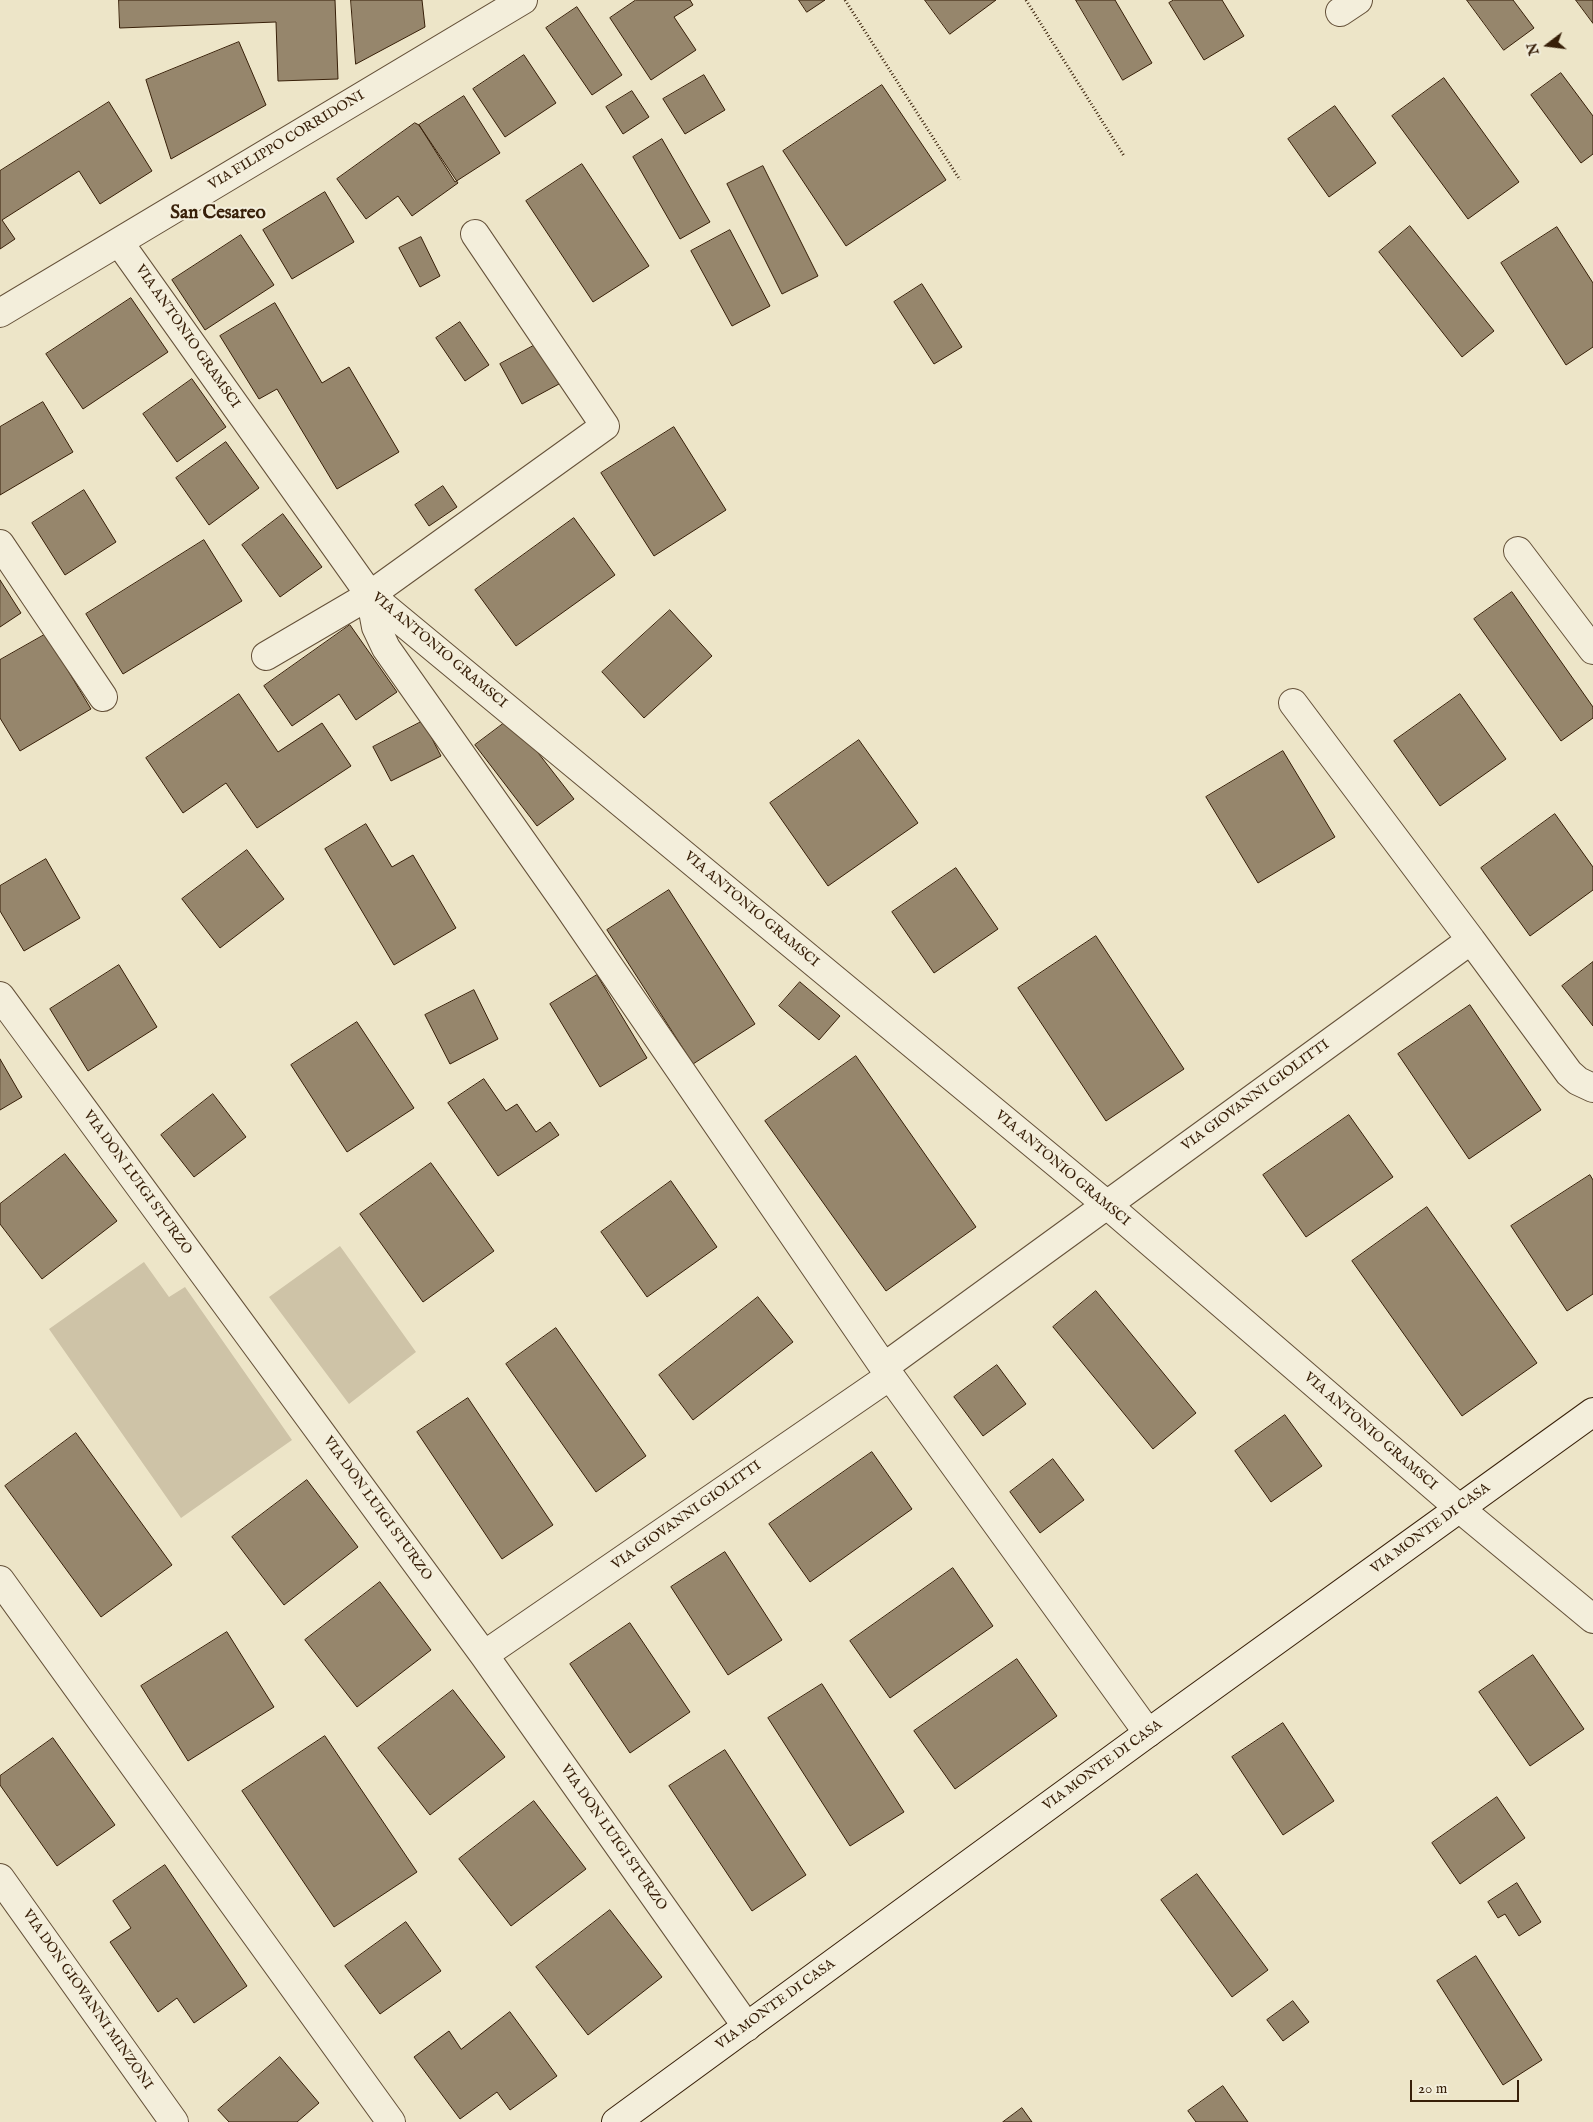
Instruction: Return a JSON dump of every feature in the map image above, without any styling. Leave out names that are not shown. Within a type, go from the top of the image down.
[{"type":"street","name":"VIA FILIPPO CORRIDONI","points":[[0,313],[523,0]]},
{"type":"street","points":[[266,656],[370,595],[605,426],[474,234]]},
{"type":"street","name":"VIA ANTONIO GRAMSCI","points":[[119,242],[370,595],[1106,1204],[1459,1508],[1593,1619]]},
{"type":"street","points":[[0,544],[103,697]]},
{"type":"street","points":[[1518,550],[1593,650]]},
{"type":"street","points":[[370,595],[376,627],[386,648],[567,905],[887,1371],[1148,1733]]},
{"type":"street","points":[[1293,703],[1570,1074],[1578,1081],[1593,1088]]},
{"type":"street","name":"VIA GIOVANNI GIOLITTI","points":[[484,1655],[887,1371],[1106,1204],[1471,940]]},
{"type":"street","name":"VIA DON LUIGI STURZO","points":[[0,996],[484,1655],[746,2027]]},
{"type":"street","name":"VIA MONTE DI CASA","points":[[616,2122],[1148,1733],[1593,1412]]},
{"type":"street","points":[[0,1580],[391,2122]]},
{"type":"street","name":"VIA DON GIOVANNI MINZONI","points":[[0,1878],[174,2122]]},
{"type":"path","points":[[845,0],[960,180]]},
{"type":"path","points":[[1026,0],[1124,156]]},
{"type":"shaded area","points":[[340,1246],[416,1352],[349,1404],[269,1297]]},
{"type":"shaded area","points":[[144,1262],[169,1297],[185,1287],[292,1440],[181,1518],[49,1329]]},
{"type":"building","points":[[119,0],[335,0],[338,79],[278,81],[276,22],[120,28]]},
{"type":"building","points":[[351,0],[422,0],[425,27],[356,64]]},
{"type":"building","points":[[636,0],[690,0],[693,5],[674,17],[696,50],[651,80],[610,18]]},
{"type":"building","points":[[799,0],[825,0],[807,12]]},
{"type":"building","points":[[925,0],[996,0],[950,34]]},
{"type":"building","points":[[1076,0],[1115,0],[1152,63],[1123,80]]},
{"type":"building","points":[[1174,0],[1222,0],[1244,36],[1204,60],[1169,3]]},
{"type":"building","points":[[1467,0],[1513,0],[1534,28],[1504,50]]},
{"type":"building","points":[[1576,0],[1593,0],[1593,23]]},
{"type":"building","points":[[577,7],[622,75],[592,95],[546,28]]},
{"type":"building","points":[[239,42],[266,105],[171,159],[146,80]]},
{"type":"building","points":[[524,55],[556,103],[505,137],[473,89]]},
{"type":"building","points":[[1561,73],[1593,116],[1593,154],[1581,163],[1531,95]]},
{"type":"building","points":[[704,75],[725,110],[685,134],[663,99]]},
{"type":"building","points":[[1444,78],[1519,182],[1468,219],[1392,116]]},
{"type":"building","points":[[882,85],[946,180],[846,246],[783,151]]},
{"type":"building","points":[[632,91],[649,117],[623,134],[606,107]]},
{"type":"building","points":[[464,96],[500,153],[455,182],[419,125]]},
{"type":"building","points":[[109,102],[152,171],[100,204],[79,171],[2,220],[15,239],[0,249],[0,171]]},
{"type":"building","points":[[1335,106],[1376,163],[1329,197],[1288,139]]},
{"type":"building","points":[[415,123],[419,125],[458,183],[412,216],[398,196],[366,219],[337,179]]},
{"type":"building","points":[[662,139],[710,222],[680,239],[633,157]]},
{"type":"building","points":[[582,164],[649,266],[593,302],[526,201]]},
{"type":"building","points":[[763,166],[818,276],[782,294],[727,184]]},
{"type":"building","points":[[325,192],[354,242],[292,279],[263,230]]},
{"type":"building","points":[[1410,226],[1494,331],[1462,357],[1379,252]]},
{"type":"building","points":[[1557,227],[1593,283],[1593,347],[1566,365],[1501,263]]},
{"type":"building","points":[[730,230],[770,306],[732,326],[691,251]]},
{"type":"building","points":[[241,235],[274,285],[205,330],[172,280]]},
{"type":"building","points":[[421,237],[440,276],[420,287],[399,248]]},
{"type":"building","points":[[922,284],[962,347],[934,364],[894,302]]},
{"type":"building","points":[[131,298],[168,352],[83,409],[46,354]]},
{"type":"building","points":[[275,303],[322,383],[349,367],[399,452],[337,489],[277,389],[259,399],[220,336]]},
{"type":"building","points":[[460,322],[489,365],[465,381],[436,338]]},
{"type":"building","points":[[537,344],[559,384],[522,404],[500,364]]},
{"type":"building","points":[[192,379],[226,427],[177,462],[143,414]]},
{"type":"building","points":[[43,402],[73,452],[0,495],[0,427]]},
{"type":"building","points":[[674,427],[726,510],[654,556],[601,473]]},
{"type":"building","points":[[226,442],[259,488],[209,525],[176,478]]},
{"type":"building","points":[[443,486],[457,507],[429,526],[415,505]]},
{"type":"building","points":[[84,490],[116,542],[65,575],[32,523]]},
{"type":"building","points":[[283,514],[322,567],[280,597],[242,545]]},
{"type":"building","points":[[574,518],[615,575],[516,646],[475,590]]},
{"type":"building","points":[[204,540],[242,601],[123,674],[86,614]]},
{"type":"building","points":[[0,580],[21,613],[0,627]]},
{"type":"building","points":[[1512,592],[1593,707],[1593,718],[1561,741],[1474,619]]},
{"type":"building","points":[[670,610],[712,656],[644,718],[602,672]]},
{"type":"building","points":[[350,625],[397,692],[356,720],[339,694],[292,726],[264,686]]},
{"type":"building","points":[[46,634],[91,709],[20,751],[0,718],[0,660]]},
{"type":"building","points":[[239,694],[278,752],[322,723],[351,766],[257,828],[226,783],[183,813],[146,758]]},
{"type":"building","points":[[1460,694],[1506,759],[1440,806],[1394,741]]},
{"type":"building","points":[[511,718],[574,799],[537,826],[475,745]]},
{"type":"building","points":[[423,721],[441,756],[391,781],[373,747]]},
{"type":"building","points":[[859,740],[918,823],[828,886],[770,803]]},
{"type":"building","points":[[1283,751],[1335,837],[1258,883],[1206,797]]},
{"type":"building","points":[[1555,814],[1593,867],[1593,890],[1530,936],[1481,868]]},
{"type":"building","points":[[366,824],[392,867],[413,855],[456,928],[394,965],[325,849]]},
{"type":"building","points":[[247,850],[284,899],[220,948],[182,899]]},
{"type":"building","points":[[46,859],[80,918],[24,951],[0,911],[0,886]]},
{"type":"building","points":[[956,868],[998,929],[934,973],[892,912]]},
{"type":"building","points":[[669,890],[755,1024],[693,1064],[607,930]]},
{"type":"building","points":[[1096,936],[1184,1069],[1106,1121],[1018,988]]},
{"type":"building","points":[[1593,962],[1593,1026],[1562,986]]},
{"type":"building","points":[[119,965],[157,1027],[88,1071],[50,1009]]},
{"type":"building","points":[[597,975],[647,1058],[600,1087],[550,1004]]},
{"type":"building","points":[[800,982],[840,1016],[819,1040],[779,1006]]},
{"type":"building","points":[[474,990],[498,1039],[450,1064],[425,1015]]},
{"type":"building","points":[[1470,1005],[1541,1110],[1469,1159],[1398,1054]]},
{"type":"building","points":[[357,1022],[414,1108],[347,1152],[291,1065]]},
{"type":"building","points":[[856,1056],[976,1227],[886,1291],[765,1121]]},
{"type":"building","points":[[0,1059],[22,1097],[0,1110]]},
{"type":"building","points":[[484,1079],[506,1111],[517,1104],[536,1132],[550,1122],[559,1135],[498,1176],[448,1103]]},
{"type":"building","points":[[213,1094],[246,1137],[194,1177],[161,1135]]},
{"type":"building","points":[[1349,1115],[1393,1177],[1306,1237],[1263,1175]]},
{"type":"building","points":[[65,1154],[117,1221],[42,1279],[0,1224],[0,1204]]},
{"type":"building","points":[[431,1163],[494,1251],[423,1302],[360,1214]]},
{"type":"building","points":[[1590,1175],[1593,1180],[1593,1294],[1567,1311],[1511,1226]]},
{"type":"building","points":[[671,1181],[717,1247],[647,1297],[601,1232]]},
{"type":"building","points":[[1427,1207],[1537,1363],[1462,1416],[1352,1261]]},
{"type":"building","points":[[1096,1291],[1196,1413],[1153,1449],[1053,1327]]},
{"type":"building","points":[[758,1297],[793,1342],[693,1420],[659,1375]]},
{"type":"building","points":[[556,1328],[646,1456],[596,1492],[506,1364]]},
{"type":"building","points":[[997,1365],[1026,1404],[983,1436],[954,1397]]},
{"type":"building","points":[[468,1398],[553,1525],[502,1559],[417,1432]]},
{"type":"building","points":[[1285,1415],[1322,1466],[1271,1502],[1235,1451]]},
{"type":"building","points":[[76,1433],[172,1565],[101,1617],[5,1486]]},
{"type":"building","points":[[872,1452],[912,1509],[810,1582],[769,1524]]},
{"type":"building","points":[[1053,1459],[1084,1500],[1040,1533],[1010,1492]]},
{"type":"building","points":[[307,1480],[358,1547],[284,1605],[232,1537]]},
{"type":"building","points":[[725,1552],[782,1640],[728,1675],[671,1587]]},
{"type":"building","points":[[953,1568],[993,1626],[890,1698],[850,1641]]},
{"type":"building","points":[[380,1582],[431,1650],[357,1707],[305,1640]]},
{"type":"building","points":[[630,1623],[690,1712],[630,1753],[570,1664]]},
{"type":"building","points":[[227,1632],[274,1707],[188,1761],[141,1686]]},
{"type":"building","points":[[1533,1655],[1584,1729],[1530,1766],[1479,1692]]},
{"type":"building","points":[[1017,1659],[1057,1716],[955,1789],[914,1731]]},
{"type":"building","points":[[822,1684],[904,1812],[850,1846],[768,1718]]},
{"type":"building","points":[[453,1690],[505,1757],[430,1815],[378,1748]]},
{"type":"building","points":[[1283,1723],[1334,1801],[1283,1835],[1232,1757]]},
{"type":"building","points":[[325,1736],[417,1872],[334,1927],[242,1791]]},
{"type":"building","points":[[53,1738],[115,1825],[57,1866],[0,1785],[0,1776]]},
{"type":"building","points":[[725,1750],[806,1875],[752,1911],[669,1786]]},
{"type":"building","points":[[1497,1797],[1525,1838],[1460,1884],[1432,1843]]},
{"type":"building","points":[[534,1801],[586,1869],[511,1926],[459,1859]]},
{"type":"building","points":[[165,1865],[247,1986],[194,2023],[177,1998],[158,2012],[110,1942],[131,1928],[113,1901]]},
{"type":"building","points":[[1197,1874],[1268,1970],[1232,1997],[1161,1900]]},
{"type":"building","points":[[1517,1883],[1541,1922],[1519,1936],[1505,1914],[1498,1918],[1488,1902]]},
{"type":"building","points":[[610,1910],[662,1977],[588,2035],[536,1967]]},
{"type":"building","points":[[406,1922],[441,1971],[380,2014],[345,1966]]},
{"type":"building","points":[[1476,1956],[1542,2060],[1503,2085],[1437,1981]]},
{"type":"building","points":[[1293,2001],[1309,2022],[1283,2041],[1267,2020]]},
{"type":"building","points":[[510,2012],[557,2076],[510,2110],[497,2092],[460,2119],[414,2057],[449,2031],[461,2049]]},
{"type":"building","points":[[280,2057],[319,2103],[297,2122],[229,2122],[218,2110]]},
{"type":"building","points":[[1223,2086],[1248,2122],[1196,2122],[1188,2111]]},
{"type":"building","points":[[1022,2108],[1032,2122],[1003,2122]]},
{"type":"district","name":"San Cesareo","points":[[218,214]]}]
